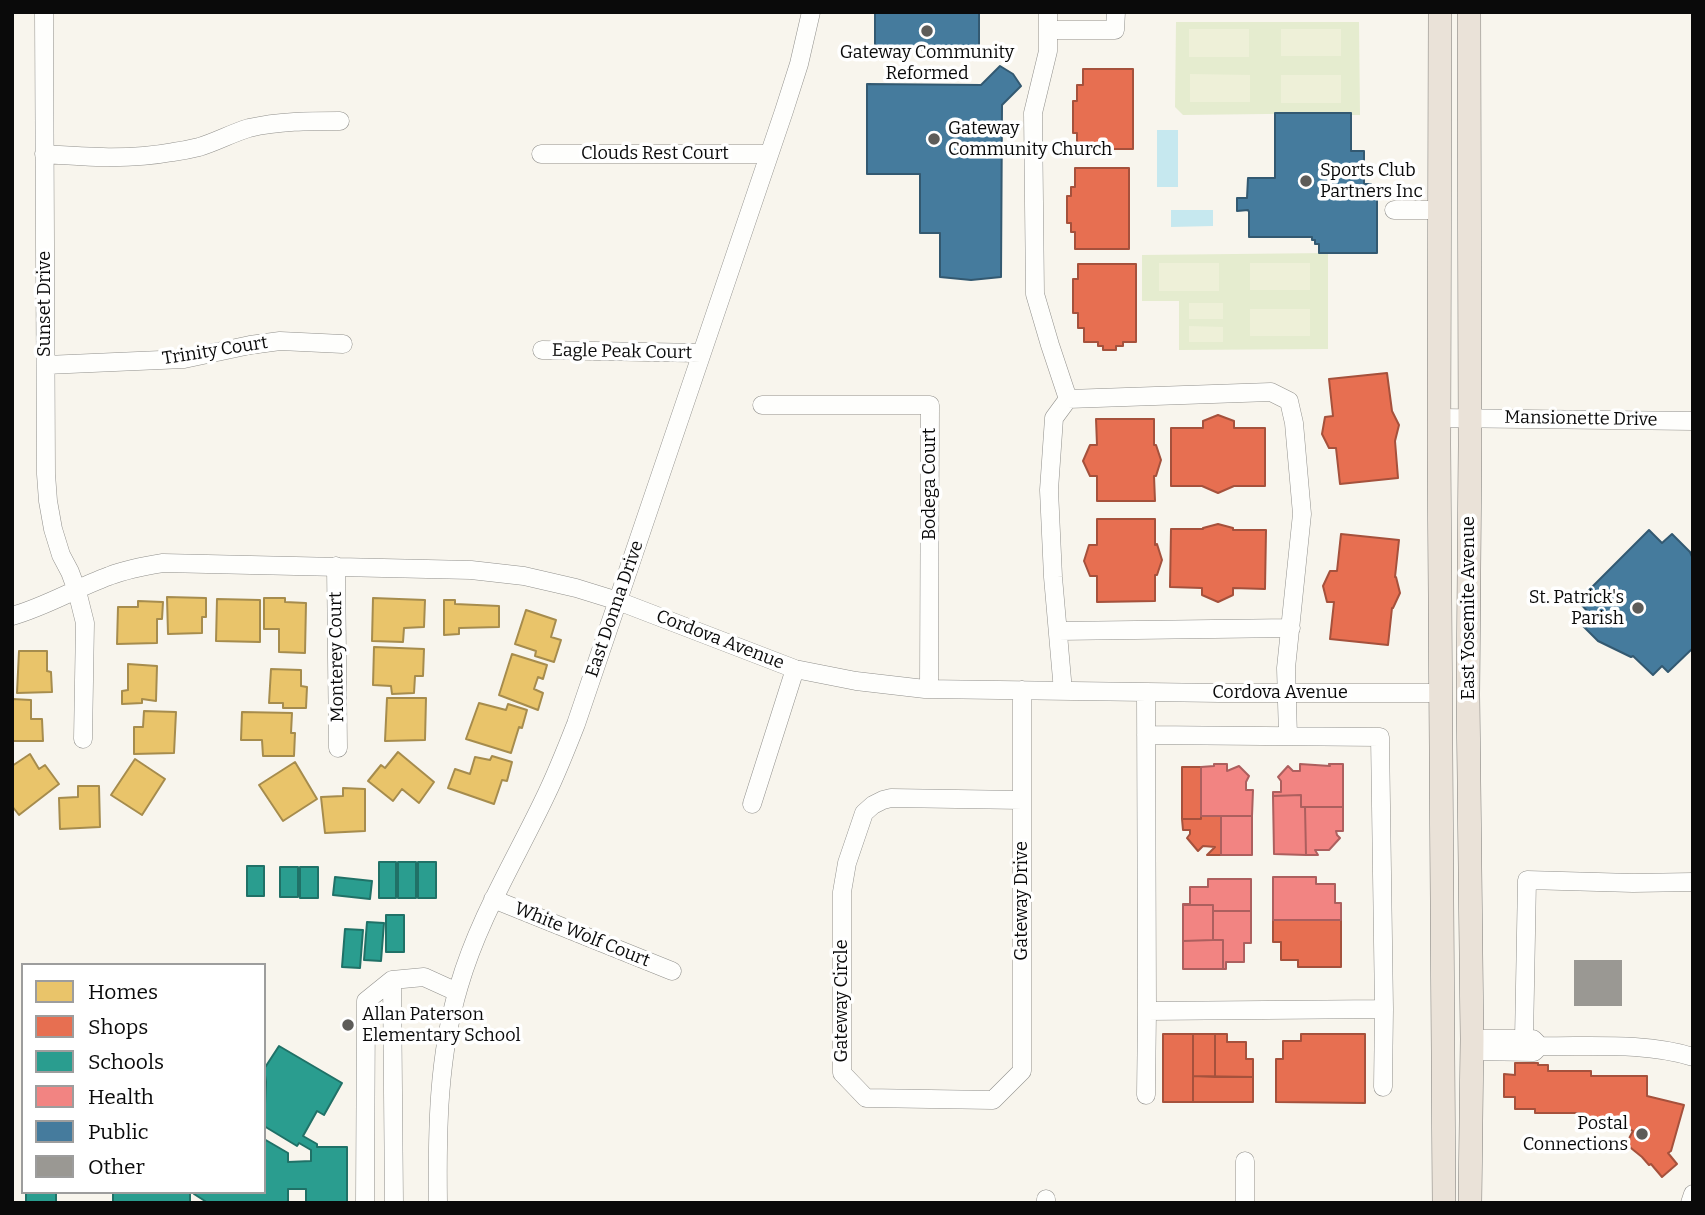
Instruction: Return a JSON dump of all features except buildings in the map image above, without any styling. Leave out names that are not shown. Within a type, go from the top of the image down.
[{"type":"main road","name":"East Yosemite Avenue","points":[[1440,12],[1444,1203]]},
{"type":"main road","name":"East Yosemite Avenue","points":[[1469,12],[1468,708],[1471,1203]]},
{"type":"main road","points":[[1441,694],[1452,711],[1456,817],[1470,837]]},
{"type":"street","name":"Sunset Drive","points":[[44,12],[46,474],[53,528],[61,555],[77,591],[85,623],[83,739]]},
{"type":"street","name":"East Donna Drive","points":[[438,1203],[438,1150],[444,1058],[457,992],[476,937],[547,794],[576,724],[799,64],[811,12]]},
{"type":"street","points":[[1069,399],[1035,294],[1033,113],[1048,51],[1048,21],[1115,30],[1116,12]]},
{"type":"street","points":[[44,153],[107,158],[170,153],[201,147],[224,136],[275,123],[340,121]]},
{"type":"street","name":"Clouds Rest Court","points":[[541,153],[769,154]]},
{"type":"street","points":[[1394,210],[1440,211]]},
{"type":"street","name":"Trinity Court","points":[[46,365],[184,359],[280,341],[343,344]]},
{"type":"street","name":"Eagle Peak Court","points":[[542,350],[701,353]]},
{"type":"street","points":[[1063,691],[1049,490],[1054,418],[1069,399],[1270,392],[1289,401],[1294,423],[1302,514],[1286,668],[1287,736]]},
{"type":"street","name":"Bodega Court","points":[[762,405],[930,405],[929,689]]},
{"type":"street","name":"Mansionette Drive","points":[[1440,418],[1693,421]]},
{"type":"street","name":"Cordova Avenue","points":[[12,616],[34,610],[108,576],[140,566],[163,563],[471,570],[524,576],[576,588],[618,601],[794,669],[856,681],[929,689],[1441,694]]},
{"type":"street","name":"Monterey Court","points":[[336,566],[338,748]]},
{"type":"street","points":[[1058,631],[1291,628]]},
{"type":"street","points":[[752,804],[794,669]]},
{"type":"street","name":"Gateway Drive","points":[[993,1100],[1022,1071],[1022,690]]},
{"type":"street","points":[[1146,692],[1146,1095]]},
{"type":"street","points":[[1146,735],[1380,737],[1383,1087]]},
{"type":"street","name":"Gateway Circle","points":[[993,1100],[866,1098],[842,1073],[842,892],[847,863],[864,813],[873,804],[891,798],[1022,800]]},
{"type":"street","points":[[1472,1045],[1534,1052],[1527,880],[1693,882]]},
{"type":"street","name":"White Wolf Court","points":[[493,899],[672,971]]},
{"type":"street","points":[[365,1203],[366,1001],[392,980],[424,976],[457,992]]},
{"type":"street","points":[[392,980],[394,1203]]},
{"type":"street","points":[[1147,1011],[1384,1010]]},
{"type":"street","points":[[1532,1043],[1645,1048],[1693,1057]]},
{"type":"street","points":[[1245,1161],[1245,1203]]},
{"type":"street","points":[[1690,1203],[1693,1194]]},
{"type":"green space","points":[[1176,22],[1359,22],[1360,115],[1183,115],[1175,107]]},
{"type":"green space","points":[[1189,29],[1249,29],[1249,57],[1189,57]]},
{"type":"green space","points":[[1281,29],[1341,29],[1341,56],[1281,56]]},
{"type":"green space","points":[[1190,74],[1250,75],[1250,102],[1190,102]]},
{"type":"green space","points":[[1281,75],[1341,75],[1341,103],[1281,103]]},
{"type":"green space","points":[[1328,253],[1328,349],[1179,350],[1179,301],[1142,301],[1142,255]]},
{"type":"green space","points":[[1159,263],[1219,263],[1219,291],[1159,291]]},
{"type":"green space","points":[[1250,263],[1310,263],[1310,290],[1250,290]]},
{"type":"green space","points":[[1189,303],[1223,303],[1223,319],[1189,319]]},
{"type":"green space","points":[[1250,309],[1310,309],[1310,336],[1250,336]]},
{"type":"green space","points":[[1189,326],[1223,327],[1223,342],[1189,342]]},
{"type":"water","points":[[1157,130],[1178,130],[1178,187],[1157,187]]},
{"type":"water","points":[[1171,210],[1213,210],[1213,226],[1171,227]]},
{"type":"place","name":"Gateway Community Reformed","points":[[927,31]]},
{"type":"place","name":"Gateway Community Church","points":[[934,139]]},
{"type":"place","name":"Sports Club Partners Inc","points":[[1306,181]]},
{"type":"place","name":"St. Patrick's Parish","points":[[1638,608]]},
{"type":"place","name":"Allan Paterson Elementary School","points":[[348,1025]]},
{"type":"place","name":"Postal Connections","points":[[1642,1134]]}]
